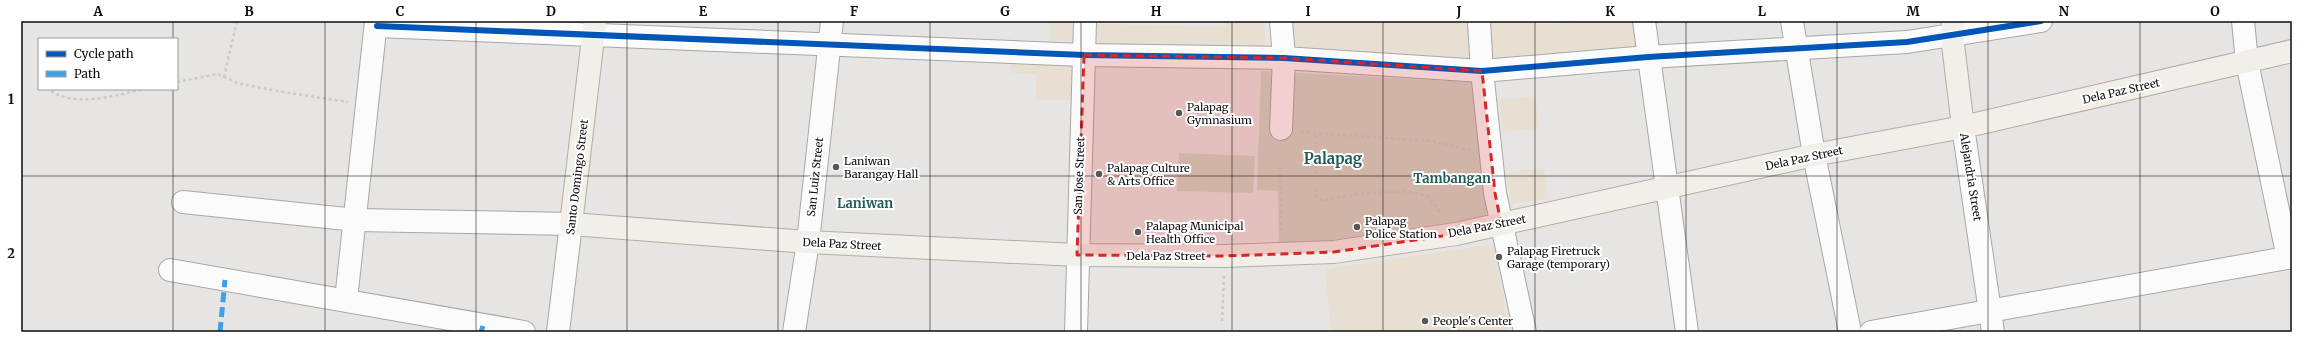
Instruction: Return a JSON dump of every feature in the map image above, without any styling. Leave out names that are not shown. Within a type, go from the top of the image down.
[{"type":"main road","name":"Santo Domingo Street","points":[[571,224],[594,28]]},
{"type":"main road","name":"Alejandria Street","points":[[1953,28],[1963,127]]},
{"type":"main road","name":"Dela Paz Street","points":[[571,224],[808,242],[1077,255],[1225,256],[1334,252],[1446,235],[1814,155],[1963,127],[2292,51]]},
{"type":"street","name":"San Luiz Street","points":[[794,332],[808,242],[832,21]]},
{"type":"street","name":"San Jose Street","points":[[1076,332],[1077,255],[1085,21]]},
{"type":"street","points":[[1281,21],[1284,58],[1281,129]]},
{"type":"street","points":[[1479,21],[1482,71],[1494,193],[1525,332]]},
{"type":"street","points":[[1644,21],[1687,332]]},
{"type":"street","points":[[1792,21],[1814,155],[1850,332]]},
{"type":"street","points":[[346,300],[356,220],[366,105],[377,23],[594,28],[829,46],[1084,55],[1284,58],[1482,71],[1648,57],[1907,42],[1953,28],[2041,21]]},
{"type":"street","points":[[1870,332],[1991,309],[2290,257],[2247,62],[2244,21]]},
{"type":"street","name":"Alejandria Street","points":[[1963,127],[1991,309],[1993,332]]},
{"type":"street","points":[[182,202],[356,220],[571,224]]},
{"type":"street","name":"Santo Domingo Street","points":[[558,332],[571,224]]},
{"type":"street","points":[[170,270],[524,332]]},
{"type":"path","points":[[224,77],[237,21]]},
{"type":"path","points":[[178,82],[208,74],[218,74],[237,83],[276,91],[366,105]]},
{"type":"path","points":[[51,91],[56,95],[89,100],[139,90]]},
{"type":"path","points":[[1281,129],[1316,135],[1430,141],[1490,155]]},
{"type":"path","points":[[1316,135],[1316,175]]},
{"type":"path","points":[[1280,168],[1282,255]]},
{"type":"path","points":[[1316,189],[1316,196],[1323,202],[1339,196],[1405,191],[1428,197],[1445,219],[1446,235]]},
{"type":"path","points":[[1222,320],[1225,256]]},
{"type":"highlighted area","points":[[1084,55],[1284,58],[1482,71],[1495,193],[1501,223],[1456,234],[1334,252],[1225,256],[1077,255]]},
{"type":"shaded area","points":[[1051,21],[1072,21],[1072,41],[1051,41]]},
{"type":"shaded area","points":[[1226,21],[1264,21],[1266,53],[1097,46],[1097,24],[1226,27]]},
{"type":"shaded area","points":[[1281,21],[1470,21],[1472,60],[1282,55]]},
{"type":"shaded area","points":[[1488,21],[1539,21],[1539,24],[1633,21],[1636,48],[1490,58]]},
{"type":"shaded area","points":[[1011,61],[1072,62],[1071,100],[1036,100],[1036,74],[1011,73]]},
{"type":"shaded area","points":[[1535,96],[1539,128],[1503,132],[1499,100]]},
{"type":"shaded area","points":[[1544,168],[1548,199],[1510,204],[1507,172]]},
{"type":"shaded area","points":[[1494,244],[1509,332],[1331,332],[1325,269]]},
{"type":"green space","points":[[1261,71],[1472,82],[1487,209],[1486,218],[1348,241],[1279,243],[1278,191],[1257,190]]},
{"type":"green space","points":[[1179,153],[1255,156],[1253,193],[1177,191]]},
{"type":"marked path","points":[[220,332],[225,280]]},
{"type":"marked path","points":[[481,332],[483,326]]},
{"type":"cycle path","points":[[377,26],[1084,55],[1284,58],[1482,71],[1648,57],[1907,42],[2041,21]]},
{"type":"place","name":"Palapag Gymnasium","points":[[1179,113]]},
{"type":"place","name":"Laniwan Barangay Hall","points":[[836,167]]},
{"type":"place","name":"Palapag Culture & Arts Office","points":[[1099,174]]},
{"type":"place","name":"Palapag Police Station","points":[[1357,227]]},
{"type":"place","name":"Palapag Municipal Health Office","points":[[1138,232]]},
{"type":"place","name":"Palapag Firetruck Garage (temporary)","points":[[1499,257]]},
{"type":"place","name":"People's Center","points":[[1425,321]]},
{"type":"district","name":"Palapag","points":[[1333,159]]},
{"type":"district","name":"Tambangan","points":[[1452,178]]},
{"type":"district","name":"Laniwan","points":[[865,203]]}]
